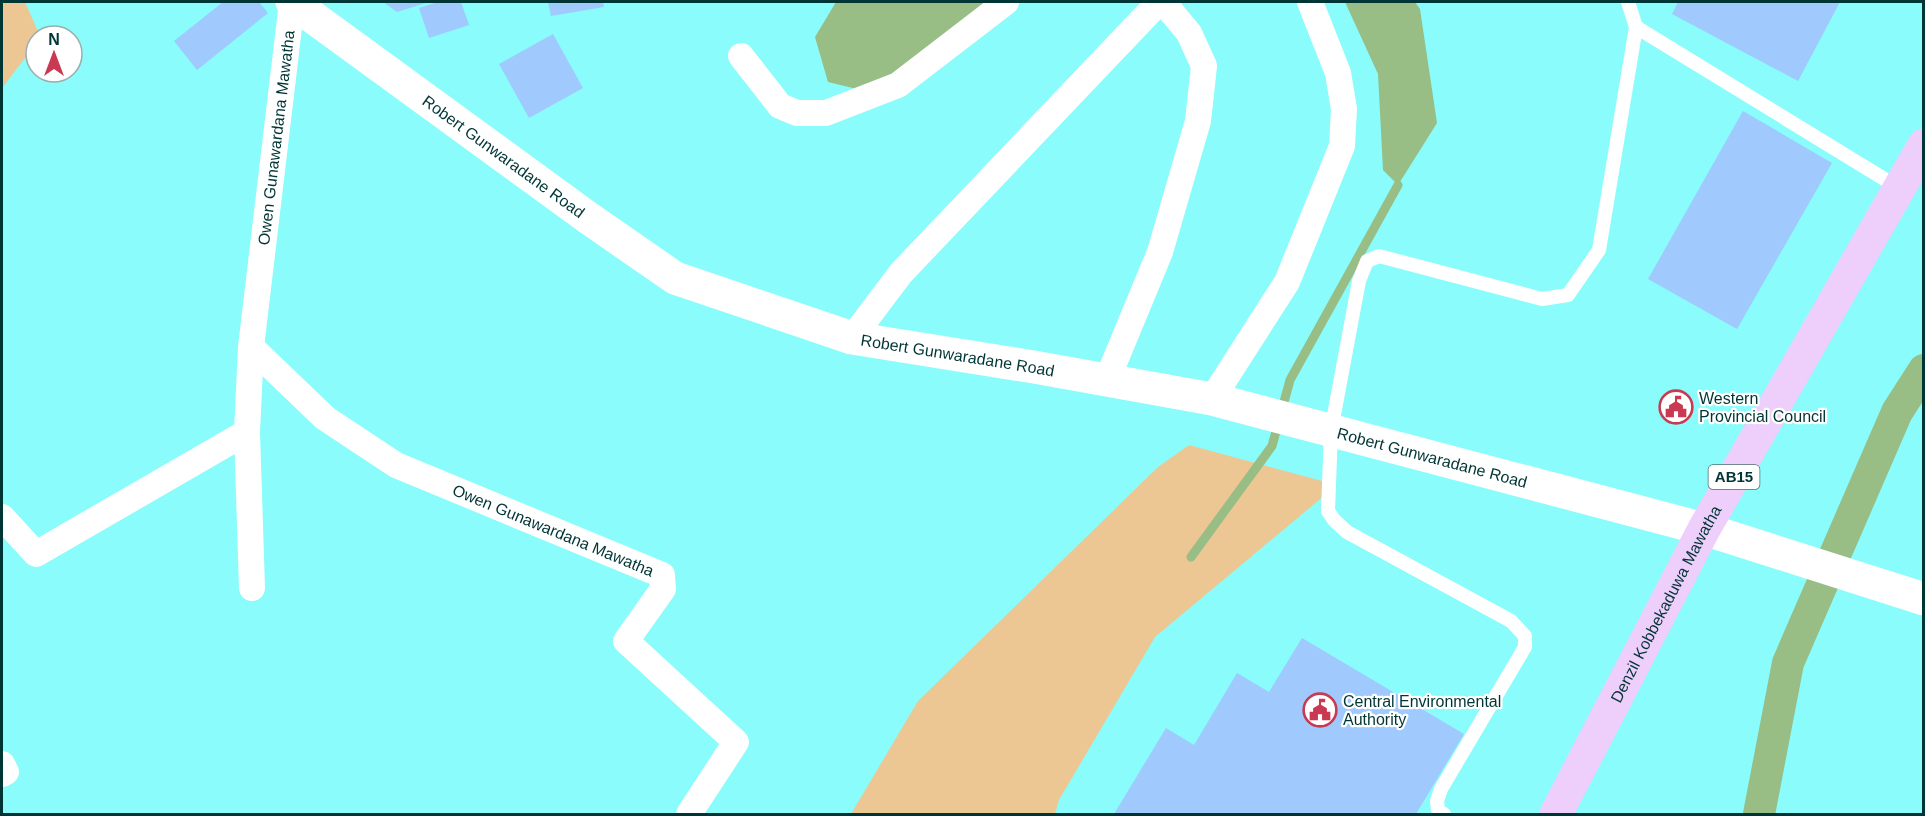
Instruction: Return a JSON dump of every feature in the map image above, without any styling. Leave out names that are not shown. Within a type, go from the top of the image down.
[{"type":"main road","name":"Denzil Kobbekaduwa Mawatha","points":[[1556,814],[1704,529],[1923,145]]},
{"type":"street","name":"Robert Gunwaradane Road","points":[[292,2],[587,217],[675,278],[852,338],[1107,380],[1226,403],[1704,529],[1923,599]]},
{"type":"street","name":"Owen Gunawardana Mawatha","points":[[252,588],[246,432],[251,346],[292,2]]},
{"type":"street","points":[[741,56],[780,106],[797,113],[826,113],[898,85],[1006,2]]},
{"type":"street","points":[[852,338],[901,273],[1161,2],[1189,33],[1204,66],[1198,121],[1160,252],[1107,380]]},
{"type":"street","points":[[1226,403],[1287,282],[1342,146],[1344,109],[1338,73],[1310,2]]},
{"type":"street","name":"Owen Gunawardana Mawatha","points":[[251,346],[325,418],[396,465],[663,575],[663,589],[626,641],[736,742],[689,814]]},
{"type":"street","points":[[2,517],[36,554],[246,432]]},
{"type":"street","points":[[2,764],[6,772],[2,774]]},
{"type":"lane","points":[[1444,814],[1438,810],[1437,801],[1441,789],[1525,647],[1525,636],[1511,621],[1347,532],[1334,520],[1328,511],[1319,428],[1359,281],[1367,261],[1379,256],[1542,299],[1568,295],[1599,250],[1636,27],[1628,2]]},
{"type":"lane","points":[[1636,27],[1899,188]]},
{"type":"shaded area","points":[[2,2],[25,2],[35,24],[24,24],[24,60],[2,88]]},
{"type":"shaded area","points":[[836,2],[1002,2],[964,41],[861,90],[828,82],[815,37]]},
{"type":"shaded area","points":[[1345,2],[1415,2],[1420,9],[1437,123],[1398,185],[1383,170],[1378,74]]},
{"type":"shaded area","points":[[1189,445],[1337,485],[1155,637],[1059,800],[1055,814],[851,814],[918,701],[1158,467]]},
{"type":"building","points":[[223,2],[259,2],[268,13],[197,70],[174,41]]},
{"type":"building","points":[[383,2],[429,2],[397,12]]},
{"type":"building","points":[[434,2],[461,2],[469,25],[429,38],[419,8]]},
{"type":"building","points":[[548,2],[603,2],[604,7],[551,16]]},
{"type":"building","points":[[1678,2],[1840,2],[1798,81],[1672,14]]},
{"type":"building","points":[[553,34],[583,88],[529,118],[499,64]]},
{"type":"building","points":[[1743,111],[1832,163],[1737,329],[1648,279]]},
{"type":"building","name":"Central Environmental Authority","points":[[1302,638],[1464,734],[1416,814],[1114,814],[1166,728],[1194,745],[1237,673],[1269,692]]},
{"type":"waterway","points":[[1191,557],[1272,446],[1290,380],[1398,185]]},
{"type":"waterway","points":[[1759,814],[1788,663],[1897,412],[1924,370]]},
{"type":"place","name":"Western Provincial Council","points":[[1676,407]]},
{"type":"place","name":"Central Environmental Authority","points":[[1320,710]]}]
